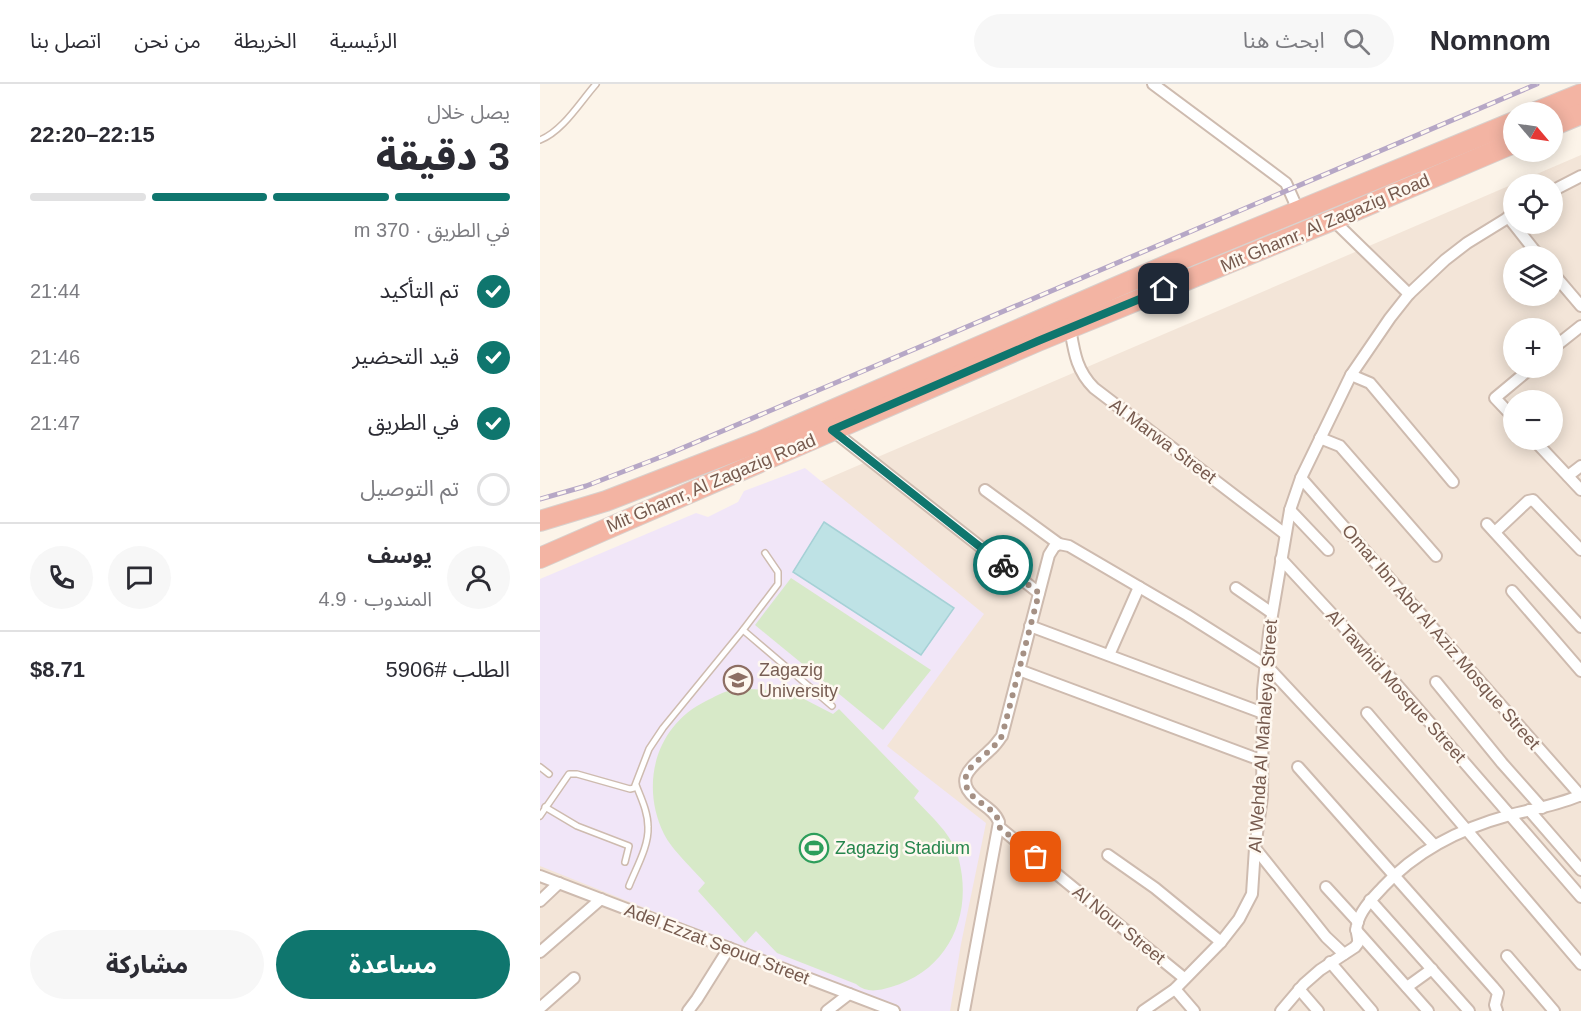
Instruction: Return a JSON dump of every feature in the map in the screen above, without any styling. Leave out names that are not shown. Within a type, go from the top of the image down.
[{"type":"highway","points":[[1561,102],[1581,94]]},
{"type":"highway","points":[[1563,121],[1581,114]]},
{"type":"highway","name":"Mit Ghamr, Al Zagazig Road","points":[[540,522],[606,501],[761,441],[1296,211],[1503,126]]},
{"type":"highway","name":"Mit Ghamr, Al Zagazig Road","points":[[540,558],[1070,328],[1503,148]]},
{"type":"highway","points":[[540,534],[547,542],[562,548]]},
{"type":"street","points":[[1162,86],[1286,183],[1296,211]]},
{"type":"street","points":[[1563,185],[1581,176]]},
{"type":"street","points":[[1333,220],[1409,294]]},
{"type":"street","name":"Al Wehda Al Mahaleya Street","points":[[1143,1011],[1175,989],[1221,942],[1239,919],[1252,894],[1262,797],[1263,713],[1272,613],[1290,510],[1301,478],[1351,375],[1371,342],[1409,294],[1460,249],[1503,220]]},
{"type":"street","points":[[1563,285],[1581,306]]},
{"type":"street","points":[[1563,341],[1581,326]]},
{"type":"street","name":"Al Marwa Street","points":[[1070,328],[1076,362],[1083,376],[1094,388],[1285,534]]},
{"type":"street","points":[[1351,375],[1370,382],[1453,482]]},
{"type":"street","points":[[1505,390],[1519,378]]},
{"type":"street","points":[[1503,391],[1495,398],[1503,406]]},
{"type":"street","points":[[832,430],[1039,593]]},
{"type":"street","points":[[1320,438],[1340,446],[1436,556]]},
{"type":"street","points":[[1543,450],[1581,490]]},
{"type":"street","points":[[1568,476],[1581,466]]},
{"type":"street","name":"Omar Ibn Abd Al Aziz Mosque Street","points":[[1301,478],[1581,796]]},
{"type":"street","points":[[985,490],[1059,544],[1069,546],[1266,665],[1434,845]]},
{"type":"street","points":[[1581,550],[1533,500],[1528,501],[1491,528],[1581,627]]},
{"type":"street","points":[[1290,510],[1328,550]]},
{"type":"street","points":[[1059,544],[1049,555],[1019,670],[1263,761]]},
{"type":"street","name":"Al Tawhid Mosque Street","points":[[1281,559],[1392,679],[1581,897]]},
{"type":"street","points":[[1109,655],[1139,587]]},
{"type":"street","points":[[1236,588],[1272,613]]},
{"type":"street","points":[[1512,591],[1581,671]]},
{"type":"street","points":[[1030,626],[1263,713]]},
{"type":"street","name":"Al Nour Street","points":[[1019,670],[1002,736],[972,765],[966,775],[966,786],[969,793],[996,814],[999,827],[1184,978]]},
{"type":"street","points":[[1436,682],[1542,808]]},
{"type":"street","points":[[1368,714],[1581,963]]},
{"type":"street","points":[[1298,767],[1498,993],[1495,1005],[1497,1011]]},
{"type":"street","points":[[1281,1011],[1299,989],[1330,962],[1358,943],[1357,926],[1370,900],[1394,875],[1434,845],[1468,829],[1510,815],[1581,796]]},
{"type":"street","points":[[1529,810],[1581,870]]},
{"type":"street","points":[[964,1011],[999,827]]},
{"type":"street","points":[[1255,848],[1326,937],[1344,954]]},
{"type":"street","points":[[1108,855],[1155,888],[1221,942]]},
{"type":"street","name":"Adel Ezzat Seoud Street","points":[[540,876],[894,1011]]},
{"type":"street","points":[[540,901],[559,883]]},
{"type":"street","points":[[1326,886],[1428,1011]]},
{"type":"street","points":[[540,952],[601,899]]},
{"type":"street","points":[[1370,900],[1469,1011]]},
{"type":"street","points":[[688,1011],[729,948]]},
{"type":"street","points":[[1506,956],[1554,1011]]},
{"type":"street","points":[[1330,962],[1372,1011]]},
{"type":"street","points":[[1407,987],[1432,969]]},
{"type":"street","points":[[540,1008],[574,978]]},
{"type":"street","points":[[1175,989],[1194,1011]]},
{"type":"street","points":[[1299,989],[1318,1011]]},
{"type":"street","points":[[827,1011],[849,994]]},
{"type":"lane","points":[[540,140],[559,127],[596,84]]},
{"type":"lane","points":[[540,816],[569,774],[630,789],[636,785],[649,749],[663,728],[744,630],[778,584],[778,572],[765,553]]},
{"type":"lane","points":[[744,630],[832,706]]},
{"type":"lane","points":[[540,767],[549,774]]},
{"type":"lane","points":[[629,886],[648,838],[645,810],[636,785]]},
{"type":"lane","points":[[545,807],[577,826],[629,846],[625,862]]},
{"type":"shaded area","points":[[1581,155],[1581,1011],[540,1011],[540,602],[1503,188],[1503,234],[1563,234],[1563,174],[1537,174]]},
{"type":"shaded area","name":"Zagazig University","points":[[805,468],[984,614],[887,746],[986,823],[950,1011],[902,1011],[540,866],[540,579],[696,513],[708,517],[738,502],[744,491]]},
{"type":"green space","points":[[791,578],[931,670],[883,730],[755,625]]},
{"type":"green space","name":"Zagazig Stadium","points":[[740,689],[768,690],[804,699],[833,714],[839,709],[919,791],[914,798],[941,826],[952,842],[959,860],[962,881],[959,921],[952,939],[941,955],[928,968],[911,979],[886,988],[868,990],[777,953],[756,931],[745,943],[698,891],[705,883],[677,853],[664,834],[653,796],[653,777],[664,741],[675,725],[689,712],[725,692]]},
{"type":"water","points":[[824,522],[954,608],[921,655],[793,572]]},
{"type":"railway","points":[[540,499],[586,486],[666,455],[1537,84]]},
{"type":"way so far","points":[[1003,565],[1039,593],[1002,736],[968,770],[966,786],[969,793],[996,814],[999,827],[1036,857]]},
{"type":"place","name":"Zagazig University","points":[[738,680]]},
{"type":"place","name":"Zagazig Stadium","points":[[814,848]]},
{"type":"route","points":[[1003,565],[832,430],[1164,289]]}]
